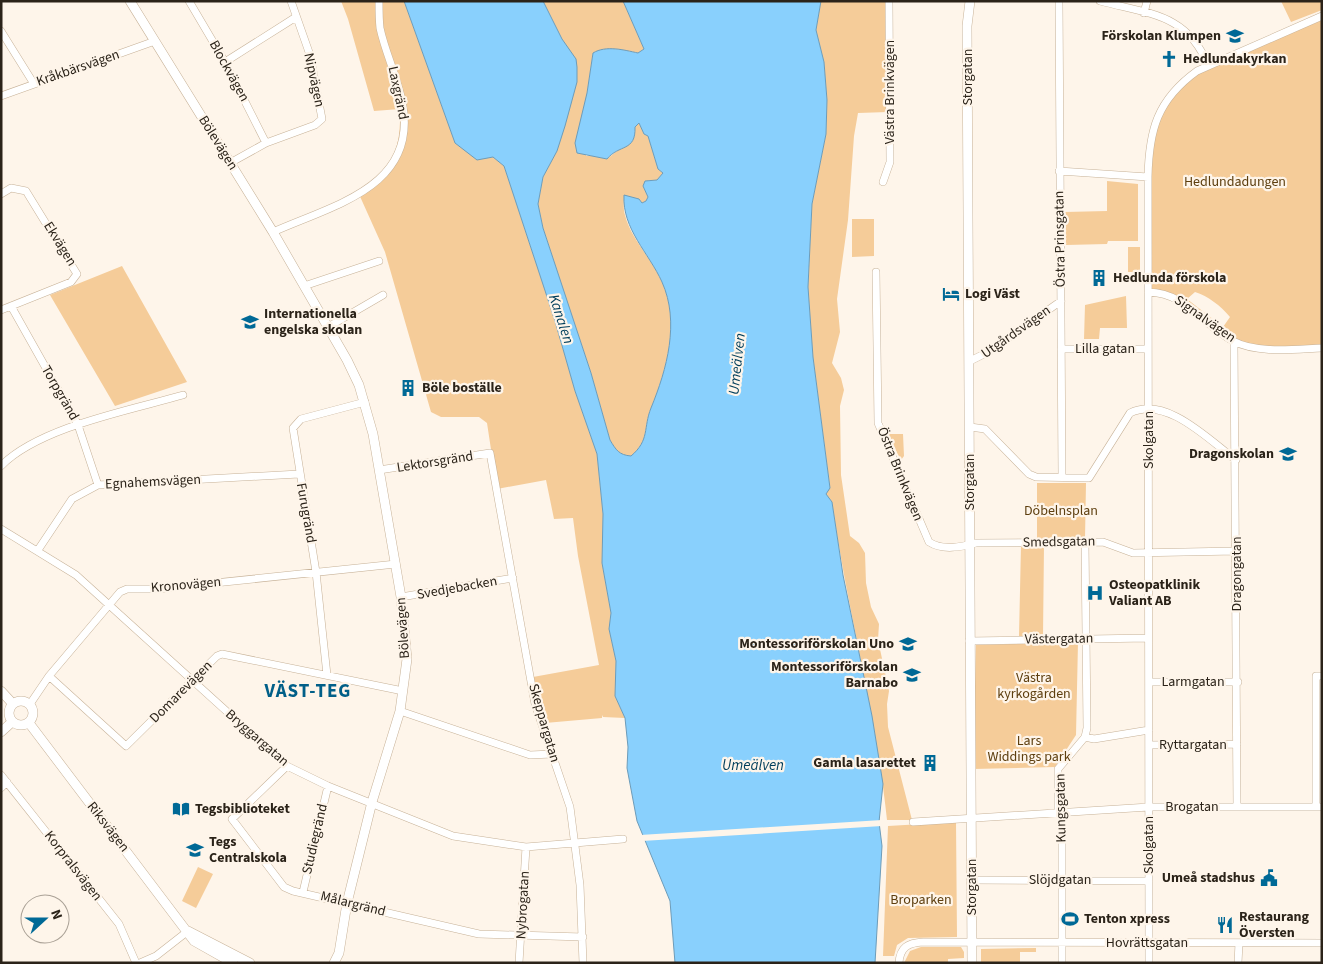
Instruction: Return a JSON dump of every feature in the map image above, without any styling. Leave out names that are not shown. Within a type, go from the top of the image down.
[{"type":"street","name":"Bölevägen","points":[[130,1],[273,232],[347,360],[365,402],[396,564],[407,644],[400,711],[372,802],[347,904],[339,953],[334,963]]},
{"type":"street","name":"Blockvägen","points":[[189,1],[225,62],[266,143]]},
{"type":"street","name":"Nipvägen","points":[[230,163],[266,143],[315,125],[322,119],[310,55],[291,1]]},
{"type":"street","name":"Laxgränd","points":[[273,232],[337,206],[369,189],[381,179],[396,157],[405,123],[396,79],[380,28],[379,1]]},
{"type":"street","name":"Västra Brinkvägen","points":[[883,182],[890,162],[889,1]]},
{"type":"street","name":"Storgatan","points":[[970,1],[967,26],[972,963]]},
{"type":"street","name":"Östra Prinsgatan","points":[[1059,1],[1062,477]]},
{"type":"street","points":[[1100,1],[1170,20],[1185,30],[1197,43],[1208,65]]},
{"type":"street","points":[[1144,13],[1147,1]]},
{"type":"street","name":"Skolgatan","points":[[1149,963],[1148,177],[1151,132],[1161,109],[1183,81],[1208,65],[1322,16]]},
{"type":"street","points":[[225,62],[296,18]]},
{"type":"street","points":[[1,31],[34,84]]},
{"type":"street","name":"Kråkbärsvägen","points":[[1,96],[155,41]]},
{"type":"street","points":[[1059,171],[1148,177]]},
{"type":"street","name":"Ekvägen","points":[[1,194],[11,188],[26,191],[77,274],[71,282],[1,310]]},
{"type":"street","points":[[304,286],[379,261]]},
{"type":"street","name":"Östra Brinkvägen","points":[[876,272],[878,423],[926,538],[939,547],[964,547],[970,545]]},
{"type":"street","name":"Signalvägen","points":[[1148,292],[1167,293],[1183,302],[1234,342],[1257,348],[1322,348]]},
{"type":"street","points":[[328,327],[383,295]]},
{"type":"street","name":"Utgårdsvägen","points":[[970,362],[990,351],[1061,301]]},
{"type":"street","name":"Torpgränd","points":[[11,306],[78,425],[98,485]]},
{"type":"street","name":"Dragongatan","points":[[1234,342],[1238,682],[1237,807]]},
{"type":"street","name":"Lilla gatan","points":[[1061,349],[1148,349]]},
{"type":"street","points":[[1,454],[3,464],[36,443],[78,425],[183,395]]},
{"type":"street","name":"Furugränd","points":[[327,675],[316,572],[293,428],[296,422],[365,402]]},
{"type":"street","points":[[970,427],[985,429],[1032,476],[1089,478],[1130,413],[1149,408],[1171,413],[1236,460]]},
{"type":"street","name":"Lektorsgränd","points":[[379,470],[490,453]]},
{"type":"street","name":"Skeppargatan","points":[[490,453],[535,704],[570,807],[580,885],[583,963]]},
{"type":"street","name":"Egnahemsvägen","points":[[38,550],[72,499],[98,485],[299,474]]},
{"type":"street","name":"Bryggargatan","points":[[1,529],[70,571],[287,766],[328,786],[453,836],[526,847],[622,839]]},
{"type":"street","points":[[1085,542],[1087,728],[1085,737]]},
{"type":"street","name":"Smedsgatan","points":[[970,545],[1108,542],[1133,553],[1236,551]]},
{"type":"street","name":"Kronovägen","points":[[30,704],[49,676],[108,606],[120,592],[127,589],[157,589],[396,564]]},
{"type":"street","name":"Svedjebacken","points":[[401,597],[513,578]]},
{"type":"street","name":"Västergatan","points":[[970,641],[1148,638]]},
{"type":"street","name":"Domarevägen","points":[[49,676],[126,746],[216,656],[227,654],[403,691]]},
{"type":"street","points":[[1319,807],[1316,676],[1322,676]]},
{"type":"street","name":"Larmgatan","points":[[1149,682],[1238,682]]},
{"type":"street","points":[[1,691],[13,704]]},
{"type":"street","points":[[21,701],[30,704],[33,712],[29,723],[21,725],[12,722],[9,713],[13,704],[21,701]]},
{"type":"street","points":[[400,711],[530,755],[552,754]]},
{"type":"street","points":[[1,732],[12,722]]},
{"type":"street","name":"Riksvägen","points":[[29,723],[48,751],[194,941],[233,963]]},
{"type":"street","name":"Ryttargatan","points":[[1085,737],[1094,739],[1148,730]]},
{"type":"street","name":"Kungsgatan","points":[[1062,963],[1062,816],[1058,812],[1058,769],[1085,737]]},
{"type":"street","name":"Ryttargatan","points":[[1149,745],[1237,744]]},
{"type":"street","name":"Målargränd","points":[[287,766],[232,820],[278,881],[293,891],[479,934],[583,937]]},
{"type":"street","name":"Korpralsvägen","points":[[1,775],[119,924],[138,963]]},
{"type":"street","points":[[1,788],[7,782]]},
{"type":"street","name":"Studiegränd","points":[[303,892],[328,786]]},
{"type":"street","name":"Brogatan","points":[[913,822],[1149,807],[1319,807]]},
{"type":"street","name":"Nybrogatan","points":[[519,963],[526,847]]},
{"type":"street","name":"Slöjdgatan","points":[[971,880],[1149,880]]},
{"type":"street","points":[[138,963],[156,956],[188,931]]},
{"type":"street","name":"Riksvägen","points":[[188,931],[250,963]]},
{"type":"street","name":"Hovrättsgatan","points":[[900,963],[902,950],[907,945],[923,942],[1322,943]]},
{"type":"street","points":[[1238,943],[1238,963]]},
{"type":"green space","points":[[341,1],[404,1],[455,143],[484,158],[493,157],[504,166],[555,321],[575,391],[597,454],[603,514],[602,563],[611,613],[609,629],[616,661],[615,696],[625,718],[603,717],[602,715],[602,718],[545,723],[533,677],[599,665],[578,556],[573,518],[554,519],[546,480],[497,489],[487,423],[479,417],[441,417],[431,412],[385,252],[358,192],[379,174],[392,157],[399,137],[400,109],[374,111],[348,19]]},
{"type":"green space","points":[[543,1],[623,1],[644,49],[638,53],[617,49],[593,53],[587,93],[586,156],[607,159],[635,136],[635,127],[639,123],[644,134],[648,136],[658,169],[663,173],[657,180],[649,180],[643,186],[648,197],[646,201],[642,203],[639,199],[624,196],[624,210],[628,224],[662,282],[667,297],[671,329],[666,362],[649,415],[644,439],[631,456],[618,452],[610,440],[591,373],[543,228],[538,204],[543,177],[557,151],[571,53]]},
{"type":"green space","points":[[821,1],[887,1],[888,112],[858,113],[854,136],[848,220],[837,299],[840,332],[832,363],[841,378],[844,390],[840,406],[841,475],[850,536],[859,543],[865,553],[866,583],[871,607],[879,624],[878,640],[889,691],[887,704],[888,727],[912,820],[887,820],[876,741],[845,582],[832,502],[826,494],[830,487],[813,357],[808,287],[812,204],[826,134],[827,100],[824,62],[816,30]]},
{"type":"green space","points":[[1281,1],[1322,1],[1322,10],[1291,22]]},
{"type":"green space","name":"Hedlundadungen","points":[[1322,16],[1322,348],[1279,349],[1234,342],[1183,302],[1148,292],[1151,132],[1183,81]],"holes":[[[1195,292],[1214,302],[1230,317],[1223,327],[1187,299]]]},
{"type":"green space","points":[[1107,181],[1138,184],[1138,241],[1108,241],[1107,244],[1066,245],[1065,212],[1107,211]]},
{"type":"green space","points":[[852,219],[874,219],[874,256],[852,257]]},
{"type":"green space","points":[[1128,247],[1140,247],[1140,272],[1128,272]]},
{"type":"green space","points":[[122,266],[187,382],[115,406],[50,295]]},
{"type":"green space","points":[[1126,296],[1127,328],[1100,328],[1099,339],[1084,339],[1085,305]]},
{"type":"green space","points":[[887,434],[903,434],[904,456],[901,460]]},
{"type":"green space","name":"Döbelnsplan","points":[[1037,483],[1086,483],[1085,539],[1037,539]]},
{"type":"green space","points":[[1021,545],[1044,545],[1043,636],[1019,636]]},
{"type":"green space","name":"Västra kyrkogården","points":[[1078,642],[1076,735],[1055,767],[973,769],[976,645]]},
{"type":"green space","name":"Broparken","points":[[956,822],[957,937],[908,938],[897,945],[894,956],[883,956],[888,826]]},
{"type":"green space","points":[[198,867],[213,874],[196,908],[182,901]]},
{"type":"green space","points":[[921,947],[961,947],[964,952],[964,958],[948,959],[948,963],[904,963],[910,951]]},
{"type":"green space","points":[[1036,948],[1036,952],[1020,952],[1020,963],[981,963],[981,949]]},
{"type":"water","name":"Umeälven","points":[[404,1],[543,1],[562,39],[576,59],[577,82],[557,151],[543,177],[538,204],[543,228],[591,373],[610,440],[618,451],[631,456],[644,439],[649,415],[666,362],[671,329],[667,297],[662,282],[627,219],[624,195],[639,199],[642,203],[646,201],[648,197],[643,186],[645,181],[657,180],[663,173],[658,169],[648,136],[644,134],[639,123],[635,127],[635,135],[630,144],[607,159],[577,153],[575,143],[587,93],[593,53],[609,49],[638,53],[644,49],[623,1],[821,1],[816,30],[824,62],[827,100],[826,134],[812,204],[808,287],[813,357],[830,488],[826,494],[832,502],[843,575],[872,716],[883,784],[879,822],[882,846],[875,963],[675,963],[670,901],[637,821],[627,768],[628,747],[625,718],[615,696],[616,661],[609,629],[611,613],[602,563],[603,514],[597,454],[575,391],[555,321],[504,166],[493,157],[477,160],[455,143]]},
{"type":"pier","points":[[882,820],[882,826],[642,841],[640,835]]},
{"type":"place","name":"Förskolan Klumpen","points":[[1235,36]]},
{"type":"place","name":"Hedlundakyrkan","points":[[1169,59]]},
{"type":"place","name":"Hedlunda förskola","points":[[1099,278]]},
{"type":"place","name":"Logi Väst","points":[[951,294]]},
{"type":"place","name":"Internationella engelska skolan","points":[[250,322]]},
{"type":"place","name":"Böle boställe","points":[[408,388]]},
{"type":"place","name":"Dragonskolan","points":[[1288,454]]},
{"type":"place","name":"Osteopatklinik Valiant AB","points":[[1095,593]]},
{"type":"place","name":"Montessoriförskolan Uno","points":[[908,644]]},
{"type":"place","name":"Montessoriförskolan Barnabo","points":[[912,675]]},
{"type":"place","name":"Gamla lasarettet","points":[[930,763]]},
{"type":"place","name":"Tegsbiblioteket","points":[[181,809]]},
{"type":"place","name":"Tegs Centralskola","points":[[195,850]]},
{"type":"place","name":"Umeå stadshus","points":[[1269,878]]},
{"type":"place","name":"Tenton xpress","points":[[1070,919]]},
{"type":"place","name":"Restaurang Översten","points":[[1225,925]]},
{"type":"district","name":"VÄST-TEG","points":[[308,691]]},
{"type":"water label","name":"Kanalen","points":[[561,319]]},
{"type":"park label","name":"Lars Widdings park","points":[[1029,750]]}]
